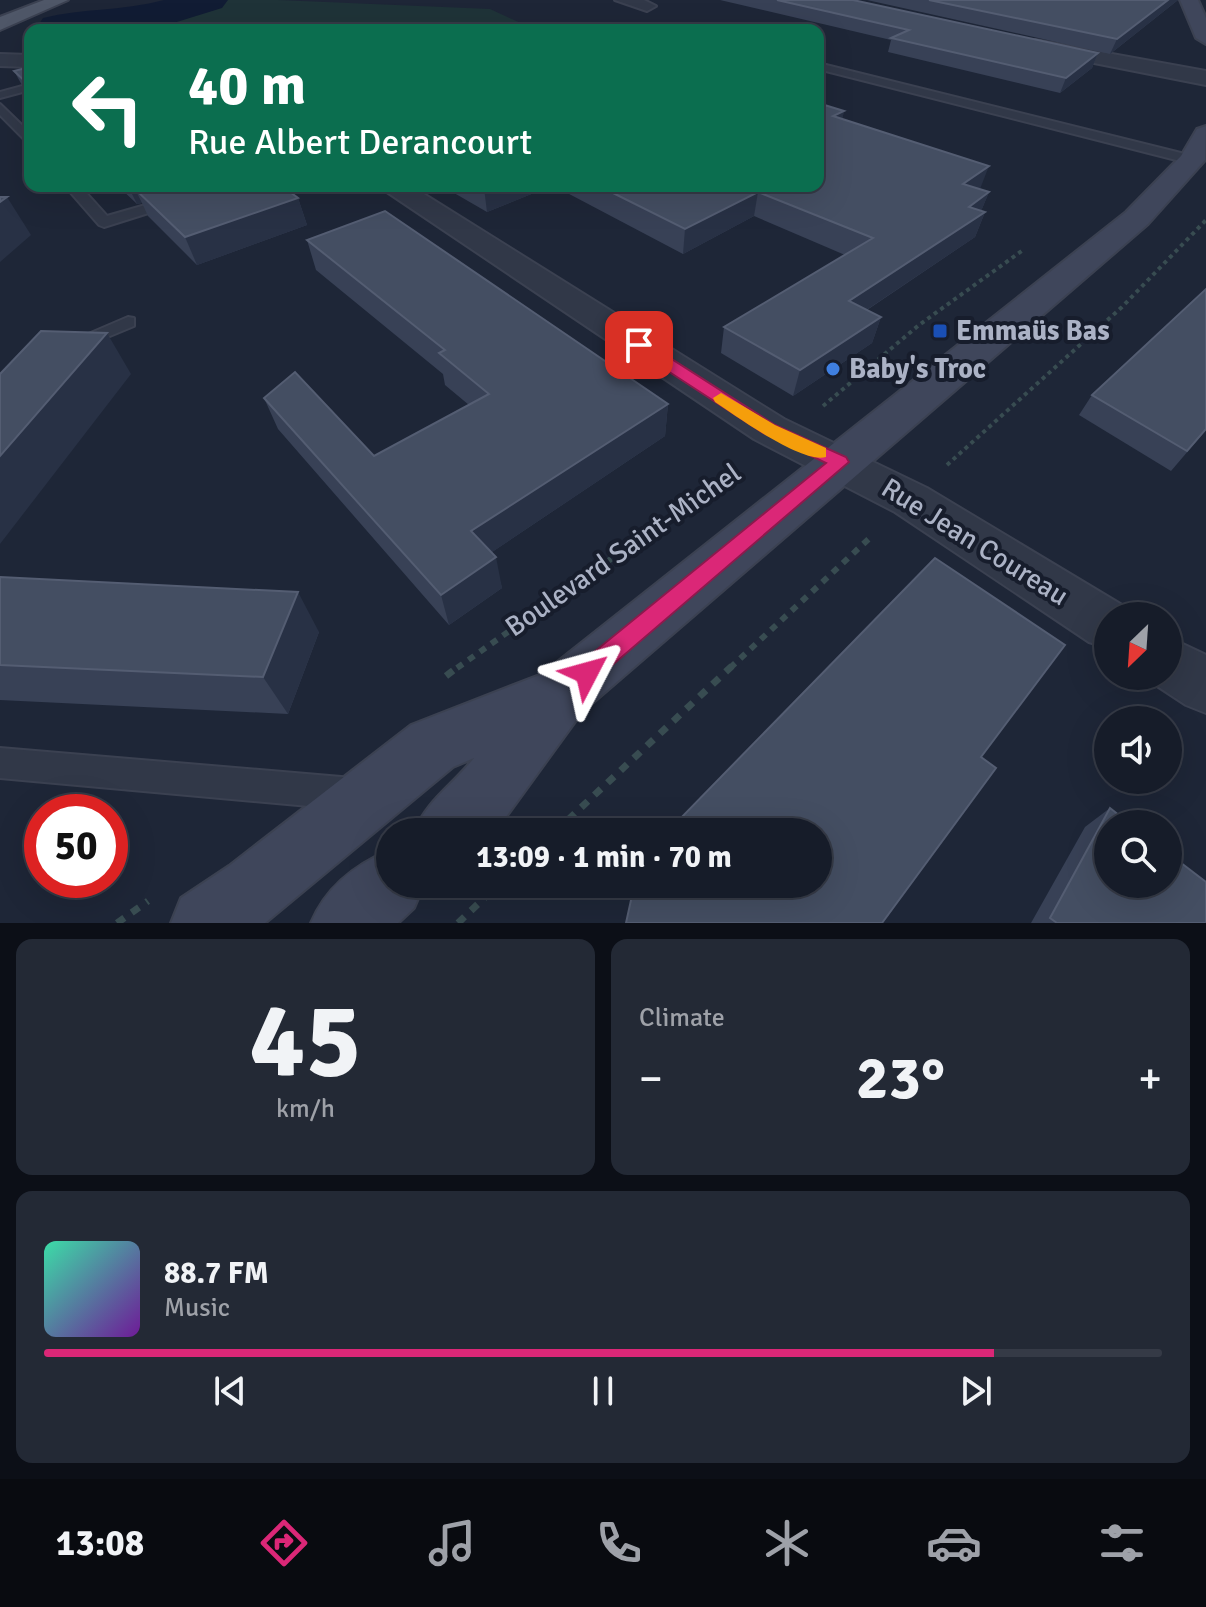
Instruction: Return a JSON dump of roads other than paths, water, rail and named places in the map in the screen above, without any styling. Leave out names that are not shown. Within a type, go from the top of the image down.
[{"type":"main road","points":[[0,13],[32,0]]},
{"type":"main road","points":[[0,24],[59,0]]},
{"type":"main road","points":[[1185,1],[1206,38]]},
{"type":"main road","points":[[462,818],[479,803],[562,693],[1137,218],[1199,147]]},
{"type":"main road","points":[[180,910],[253,890],[432,746],[562,693]]},
{"type":"main road","points":[[346,923],[376,896]]},
{"type":"street","points":[[624,0],[647,6]]},
{"type":"street","points":[[1013,41],[1206,78]]},
{"type":"street","points":[[0,60],[24,61]]},
{"type":"street","name":"Rue Jean Coureau","points":[[414,192],[785,436],[911,500],[1094,616]]},
{"type":"street","points":[[1182,671],[1206,686]]},
{"type":"lane","points":[[824,67],[1199,147]]},
{"type":"lane","points":[[0,95],[24,89]]},
{"type":"lane","points":[[0,108],[24,134]]},
{"type":"lane","points":[[77,192],[104,222],[206,192]]},
{"type":"lane","points":[[53,353],[128,322]]},
{"type":"lane","points":[[0,763],[370,796]]},
{"type":"waterway","points":[[97,24],[136,21],[208,0]]},
{"type":"place","name":"Emmaüs Bas","points":[[940,331]]},
{"type":"place","name":"Baby's Troc","points":[[833,369]]}]
